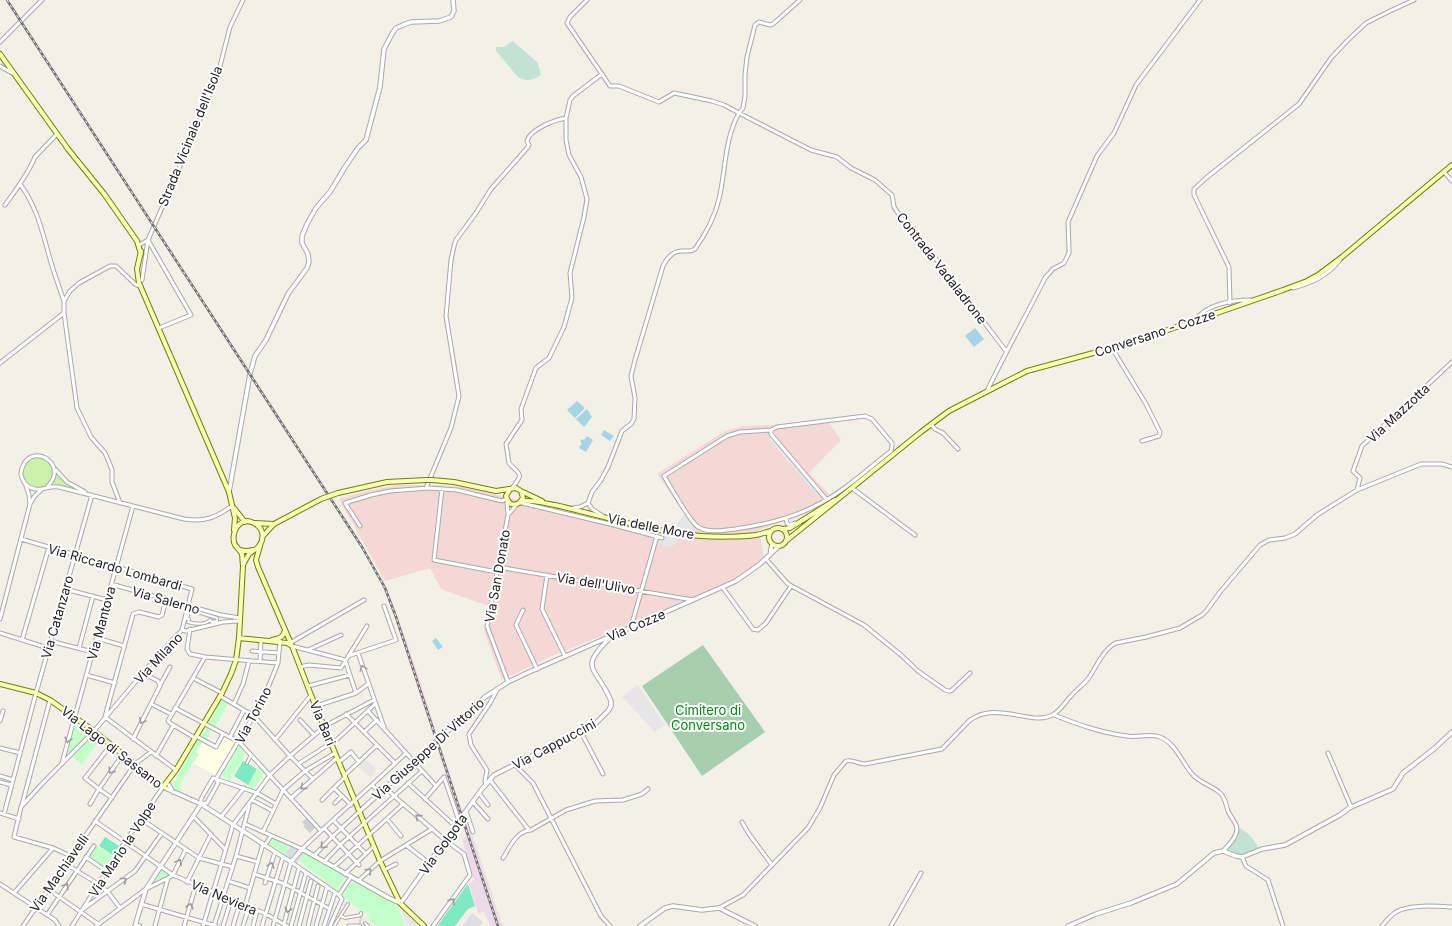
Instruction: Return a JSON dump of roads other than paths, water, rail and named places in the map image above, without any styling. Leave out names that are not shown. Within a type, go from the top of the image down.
[{"type":"main road","points":[[0,54],[68,149],[105,195],[137,240],[141,251],[139,272],[141,283],[229,492],[234,518],[233,539],[242,554],[243,566],[239,638],[236,660],[221,694],[176,770],[163,787]]},
{"type":"main road","name":"Conversano - Cozze","points":[[852,488],[949,411],[1027,372],[1112,348],[1195,321],[1283,290],[1318,275],[1342,257],[1452,165]]},
{"type":"main road","points":[[243,566],[250,553],[260,546],[263,536],[274,524],[321,499],[338,493],[386,482],[432,480],[454,482],[496,490],[516,488],[526,495],[548,504]]},
{"type":"main road","points":[[756,535],[776,528],[790,528],[852,488]]},
{"type":"main road","points":[[756,535],[769,539],[772,544],[778,546],[783,545],[852,488]]},
{"type":"main road","points":[[507,498],[511,489]]},
{"type":"main road","points":[[496,490],[507,498],[511,504],[525,501],[548,504]]},
{"type":"main road","points":[[519,503],[523,498],[521,491]]},
{"type":"main road","name":"Via delle More","points":[[548,504],[684,534],[710,536],[756,535]]},
{"type":"main road","points":[[232,506],[245,522]]},
{"type":"main road","points":[[234,530],[240,524],[245,522],[274,524]]},
{"type":"main road","points":[[254,523],[260,528],[263,536]]},
{"type":"main road","points":[[782,529],[787,536],[786,541]]},
{"type":"main road","points":[[769,539],[771,531]]},
{"type":"main road","name":"Via Bari","points":[[260,546],[256,560],[285,630],[286,642],[300,667],[369,836],[399,900],[424,926]]},
{"type":"main road","points":[[237,547],[246,551],[253,550]]},
{"type":"main road","points":[[239,638],[286,642],[284,634],[285,630]]},
{"type":"main road","name":"Via Lago di Sassano","points":[[0,684],[36,693],[50,700],[75,716],[163,787]]},
{"type":"main road","points":[[163,787],[169,785],[176,770]]},
{"type":"street","points":[[0,42],[42,0]]},
{"type":"street","name":"Strada Vicinale dell'Isola","points":[[141,283],[148,240],[202,114],[218,70],[228,31],[242,0]]},
{"type":"street","points":[[229,492],[250,374],[256,356],[266,340],[288,294],[310,262],[308,254],[302,243],[307,224],[316,208],[330,192],[349,160],[366,140],[380,87],[384,49],[396,28],[411,22],[439,20],[451,17],[454,12],[453,0]]},
{"type":"street","name":"Contrada Vadaladrone","points":[[587,0],[570,17],[567,23],[610,86],[619,86],[659,102],[674,93],[724,105],[811,150],[837,157],[851,168],[875,180],[892,195],[894,207],[914,237],[926,246],[1006,351]]},
{"type":"street","points":[[571,509],[588,503],[592,492],[608,468],[622,431],[631,424],[634,419],[635,398],[631,376],[663,266],[669,256],[676,252],[692,251],[695,249],[713,216],[719,198],[729,138],[742,108],[745,96],[746,63],[755,25],[759,22],[770,25],[773,24],[800,0]]},
{"type":"street","points":[[987,392],[1006,351],[1029,311],[1045,278],[1048,273],[1061,265],[1066,259],[1070,249],[1068,222],[1097,156],[1114,133],[1136,85],[1200,0]]},
{"type":"street","points":[[1230,302],[1229,267],[1194,195],[1194,189],[1299,104],[1331,58],[1366,23],[1414,0]]},
{"type":"street","points":[[0,66],[14,74]]},
{"type":"street","points":[[511,489],[518,481],[520,474],[508,460],[506,444],[522,420],[521,409],[536,368],[549,358],[564,327],[572,298],[570,273],[587,199],[581,177],[569,155],[566,140],[566,118],[570,100],[573,96],[602,74]]},
{"type":"street","points":[[426,488],[451,428],[459,396],[446,316],[454,243],[491,189],[526,150],[529,145],[527,141],[528,136],[549,122],[566,118]]},
{"type":"street","points":[[6,205],[34,162],[35,157],[57,134]]},
{"type":"street","points":[[1444,172],[1452,181]]},
{"type":"street","points":[[20,184],[25,190],[38,215],[64,301],[64,313],[76,408],[91,437],[105,454],[109,462],[112,470],[112,482],[120,503]]},
{"type":"street","points":[[139,245],[148,240],[190,315],[159,328]]},
{"type":"street","points":[[64,301],[70,291],[79,283],[110,266],[116,266],[135,284],[141,283]]},
{"type":"street","points":[[1195,321],[1199,314],[1230,302],[1239,300],[1254,300]]},
{"type":"street","points":[[0,363],[64,313]]},
{"type":"street","points":[[1112,348],[1143,398],[1160,432],[1158,436],[1142,442]]},
{"type":"street","name":"Via Mazzotta","points":[[1357,490],[1360,478],[1353,471],[1362,446],[1452,362]]},
{"type":"street","points":[[865,416],[872,419],[892,443],[892,446],[891,451],[835,494],[818,505],[786,518],[766,524],[709,531],[694,524],[664,476],[727,436],[740,432],[771,430],[777,427],[865,416]]},
{"type":"street","points":[[931,424],[935,429],[943,433],[958,449]]},
{"type":"street","points":[[771,430],[771,434],[826,499]]},
{"type":"street","points":[[30,504],[29,494],[22,479],[22,468],[24,463],[33,456],[43,457],[51,462],[67,482],[92,495]]},
{"type":"street","points":[[1054,715],[1088,680],[1097,664],[1111,645],[1180,628],[1202,615],[1260,545],[1269,540],[1285,538],[1295,534],[1317,515],[1357,490],[1422,464],[1442,464],[1452,466]]},
{"type":"street","points":[[48,487],[54,478],[54,467]]},
{"type":"street","points":[[518,481],[521,491]]},
{"type":"street","points":[[25,484],[33,489],[59,487],[184,519],[198,521],[211,518],[232,506]]},
{"type":"street","points":[[360,526],[345,503],[377,493],[426,488],[471,492],[502,501],[507,498]]},
{"type":"street","points":[[852,488],[915,535]]},
{"type":"street","points":[[0,618],[30,504],[34,497],[42,489]]},
{"type":"street","points":[[442,489],[434,560],[497,572]]},
{"type":"street","name":"Via Catanzaro","points":[[2,814],[13,780],[74,554],[92,495]]},
{"type":"street","name":"Via San Donato","points":[[507,498],[508,515],[487,626],[508,682]]},
{"type":"street","points":[[508,515],[519,503],[614,524],[662,538]]},
{"type":"street","points":[[588,503],[604,517]]},
{"type":"street","name":"Via Mantova","points":[[62,764],[116,566],[134,506]]},
{"type":"street","points":[[786,518],[787,523],[792,525],[820,510]]},
{"type":"street","points":[[766,524],[771,531]]},
{"type":"street","points":[[763,533],[766,524]]},
{"type":"street","points":[[631,627],[657,536]]},
{"type":"street","name":"Via Riccardo Lombardi","points":[[21,539],[192,589],[182,630]]},
{"type":"street","points":[[770,555],[772,544]]},
{"type":"street","name":"Via Cozze","points":[[498,688],[565,656],[723,588],[752,571],[778,546]]},
{"type":"street","points":[[22,640],[49,547]]},
{"type":"street","points":[[766,559],[791,586],[864,625],[901,654],[918,671],[948,691],[951,691],[970,673]]},
{"type":"street","name":"Via dell'Ulivo","points":[[498,567],[642,590],[694,600]]},
{"type":"street","points":[[547,575],[542,610],[565,656]]},
{"type":"street","name":"Via Salerno","points":[[111,584],[221,615],[240,618]]},
{"type":"street","points":[[723,588],[753,629],[758,630],[766,623],[791,586]]},
{"type":"street","points":[[65,589],[107,600]]},
{"type":"street","points":[[79,648],[93,596]]},
{"type":"street","points":[[166,600],[162,615],[159,617],[139,612],[133,614],[105,717],[176,770]]},
{"type":"street","points":[[286,642],[364,600]]},
{"type":"street","points":[[348,656],[396,640],[384,606]]},
{"type":"street","points":[[191,610],[217,618],[217,621],[212,622],[210,620],[208,622],[198,624],[188,622],[189,619],[187,619],[189,611],[191,610]]},
{"type":"street","points":[[523,610],[516,624],[537,669]]},
{"type":"street","points":[[221,615],[224,620],[223,622]]},
{"type":"street","name":"Via Milano","points":[[21,807],[94,731],[159,654],[182,630],[190,630],[223,622],[238,621],[240,618]]},
{"type":"street","points":[[300,667],[309,665],[340,669],[367,626]]},
{"type":"street","points":[[190,630],[188,649],[190,654],[205,657],[278,663]]},
{"type":"street","points":[[0,633],[48,648]]},
{"type":"street","points":[[307,650],[340,635]]},
{"type":"street","name":"Via Cappuccini","points":[[486,785],[494,775],[581,732],[599,721],[608,711],[611,706],[609,697],[593,671],[592,666],[594,655],[612,636]]},
{"type":"street","points":[[97,638],[124,646]]},
{"type":"street","points":[[260,662],[261,640]]},
{"type":"street","points":[[50,641],[93,652]]},
{"type":"street","points":[[286,642],[307,650],[345,660]]},
{"type":"street","name":"Via Torino","points":[[216,779],[263,700],[278,663],[279,648],[286,642]]},
{"type":"street","points":[[252,651],[279,653]]},
{"type":"street","points":[[358,653],[375,704],[386,731]]},
{"type":"street","points":[[205,657],[168,721],[174,726],[216,747],[223,734]]},
{"type":"street","points":[[345,660],[356,694]]},
{"type":"street","points":[[234,704],[243,684],[249,661]]},
{"type":"street","points":[[133,738],[170,667]]},
{"type":"street","points":[[143,674],[158,681],[160,686]]},
{"type":"street","points":[[86,675],[115,683]]},
{"type":"street","points":[[308,686],[350,675]]},
{"type":"street","points":[[193,678],[221,694],[254,716],[312,779]]},
{"type":"street","points":[[316,706],[356,694],[368,684]]},
{"type":"street","points":[[486,785],[485,781],[488,770],[471,746],[469,734],[490,703],[498,688]]},
{"type":"street","name":"Via Giuseppe Di Vittorio","points":[[360,812],[464,715],[498,688]]},
{"type":"street","points":[[275,740],[311,695]]},
{"type":"street","points":[[50,700],[14,837],[53,848],[71,856]]},
{"type":"street","points":[[203,924],[233,825],[270,775],[324,726],[374,700]]},
{"type":"street","points":[[151,704],[171,714]]},
{"type":"street","points":[[298,764],[331,744],[375,704]]},
{"type":"street","points":[[175,708],[239,742],[321,831]]},
{"type":"street","points":[[0,721],[3,710]]},
{"type":"street","points":[[230,737],[244,710]]},
{"type":"street","points":[[368,711],[436,786]]},
{"type":"street","points":[[640,926],[670,906],[702,910],[719,908],[743,894],[808,828],[820,808],[834,775],[846,761],[865,764],[942,749],[973,718],[986,714],[1002,712],[1039,718],[1054,715],[1101,731],[1128,737],[1148,735],[1164,739],[1179,754],[1193,775],[1220,792],[1224,798],[1237,829],[1234,838],[1223,851]]},
{"type":"street","points":[[346,714],[395,763]]},
{"type":"street","points":[[364,732],[380,717]]},
{"type":"street","points":[[300,720],[314,735]]},
{"type":"street","points":[[156,756],[174,726]]},
{"type":"street","points":[[581,732],[603,774]]},
{"type":"street","points":[[1068,926],[1177,884],[1214,853],[1223,851],[1242,857],[1262,849],[1285,845],[1340,815],[1351,807],[1393,789],[1403,773],[1435,748],[1452,732]]},
{"type":"street","points":[[111,745],[85,778],[112,798]]},
{"type":"street","points":[[322,800],[345,777],[346,774],[377,745]]},
{"type":"street","points":[[0,748],[20,753]]},
{"type":"street","name":"Via Machiavelli","points":[[23,926],[135,764],[150,752]]},
{"type":"street","points":[[291,798],[312,779],[351,752],[359,762]]},
{"type":"street","points":[[263,832],[283,790],[305,771],[335,753]]},
{"type":"street","points":[[273,926],[292,861],[324,828],[351,805],[406,753]]},
{"type":"street","points":[[1328,753],[1351,807]]},
{"type":"street","points":[[90,804],[123,754]]},
{"type":"street","points":[[247,763],[251,755]]},
{"type":"street","points":[[515,765],[533,783],[601,916],[610,926]]},
{"type":"street","points":[[324,862],[340,845],[422,771]]},
{"type":"street","points":[[0,776],[13,780]]},
{"type":"street","points":[[425,799],[444,777],[459,821]]},
{"type":"street","points":[[137,926],[141,904],[150,880],[201,804],[201,799],[213,778],[257,793],[276,804]]},
{"type":"street","points":[[201,804],[207,803],[218,782],[216,779]]},
{"type":"street","points":[[490,780],[529,830]]},
{"type":"street","points":[[0,782],[11,785]]},
{"type":"street","points":[[408,784],[455,826]]},
{"type":"street","points":[[169,785],[173,792]]},
{"type":"street","points":[[372,785],[380,793]]},
{"type":"street","name":"Via Golgota","points":[[399,900],[404,900],[429,862],[486,785]]},
{"type":"street","name":"Via Lago di Sassano","points":[[163,787],[201,804],[243,832],[292,861]]},
{"type":"street","name":"Via Mario la Volpe","points":[[72,926],[106,871],[163,787]]},
{"type":"street","points":[[221,817],[244,788]]},
{"type":"street","points":[[334,788],[351,805]]},
{"type":"street","points":[[386,788],[432,829],[464,854],[470,875],[433,926]]},
{"type":"street","points":[[502,858],[517,836],[531,830],[566,810],[595,801],[623,800],[642,794],[648,789]]},
{"type":"street","points":[[479,793],[488,805]]},
{"type":"street","points":[[335,803],[342,796]]},
{"type":"street","points":[[251,802],[273,811]]},
{"type":"street","points":[[141,904],[203,924],[215,926],[251,802]]},
{"type":"street","points":[[473,802],[488,819]]},
{"type":"street","points":[[334,867],[403,804]]},
{"type":"street","points":[[466,811],[473,832]]},
{"type":"street","points":[[314,856],[341,828],[360,812]]},
{"type":"street","points":[[2,814],[19,819]]},
{"type":"street","points":[[193,816],[225,850]]},
{"type":"street","points":[[141,819],[199,858],[233,867]]},
{"type":"street","points":[[387,819],[401,836]]},
{"type":"street","points":[[333,820],[366,854]]},
{"type":"street","name":"Via Neviera","points":[[95,821],[173,875],[266,914],[285,925]]},
{"type":"street","points":[[742,822],[772,865]]},
{"type":"street","points":[[245,824],[314,856],[389,898],[399,900]]},
{"type":"street","points":[[324,828],[357,864]]},
{"type":"street","points":[[358,881],[380,861],[432,829]]},
{"type":"street","points":[[81,912],[136,871],[162,833]]},
{"type":"street","points":[[187,882],[211,834]]},
{"type":"street","points":[[243,926],[254,874],[264,845],[271,836]]},
{"type":"street","points":[[406,845],[429,862]]},
{"type":"street","points":[[47,915],[76,870],[94,846]]},
{"type":"street","points":[[345,874],[374,846]]},
{"type":"street","points":[[14,893],[53,848]]},
{"type":"street","points":[[48,889],[97,925],[146,889],[173,875],[186,849]]},
{"type":"street","points":[[266,883],[275,852]]},
{"type":"street","points":[[236,856],[258,862]]},
{"type":"street","points":[[86,857],[106,871]]},
{"type":"street","points":[[262,926],[283,857]]},
{"type":"street","points":[[1242,857],[1246,866],[1268,880],[1283,926]]},
{"type":"street","points":[[292,861],[306,872],[311,879],[327,887],[339,895],[342,899],[330,926]]},
{"type":"street","points":[[66,864],[108,892],[120,908]]},
{"type":"street","points":[[384,870],[396,864]]},
{"type":"street","points":[[285,925],[299,868]]},
{"type":"street","points":[[291,926],[306,872]]},
{"type":"street","points":[[891,926],[921,873]]},
{"type":"street","points":[[254,874],[285,884],[330,909]]},
{"type":"street","points":[[339,895],[350,877]]},
{"type":"street","points":[[155,926],[168,878]]},
{"type":"street","points":[[299,926],[311,879]]},
{"type":"street","points":[[228,881],[250,888]]},
{"type":"street","points":[[0,884],[55,920],[59,926]]},
{"type":"street","points":[[308,926],[319,884]]},
{"type":"street","points":[[184,926],[196,885]]},
{"type":"street","points":[[316,926],[327,887]]},
{"type":"street","points":[[324,926],[335,893]]},
{"type":"street","points":[[223,926],[231,900]]},
{"type":"street","points":[[233,926],[240,904]]},
{"type":"street","points":[[334,926],[348,904]]},
{"type":"street","points":[[1382,926],[1396,912],[1401,910],[1425,906],[1452,907]]},
{"type":"street","points":[[719,908],[755,926]]},
{"type":"street","points":[[253,926],[257,911]]},
{"type":"street","points":[[341,916],[345,918],[361,915]]},
{"type":"street","points":[[365,923],[368,926]]},
{"type":"street","points":[[349,926],[359,926]]},
{"type":"water","points":[[975,328],[984,339],[974,347],[965,336]]},
{"type":"water","points":[[577,401],[585,408],[575,418],[567,410]]},
{"type":"water","points":[[587,409],[592,417],[584,427],[576,419]]},
{"type":"water","points":[[604,430],[614,436],[610,441],[601,435]]},
{"type":"water","points":[[587,436],[593,440],[586,452],[579,448],[582,443],[580,442],[582,439],[584,440]]},
{"type":"water","points":[[436,638],[443,647],[438,650],[432,641]]},
{"type":"tunnel","points":[[359,925],[361,917]]},
{"type":"railway","points":[[7,0],[362,547],[385,588],[396,617],[498,926]]},
{"type":"park label","name":"Cimitero di Conversano","points":[[708,718]]}]
